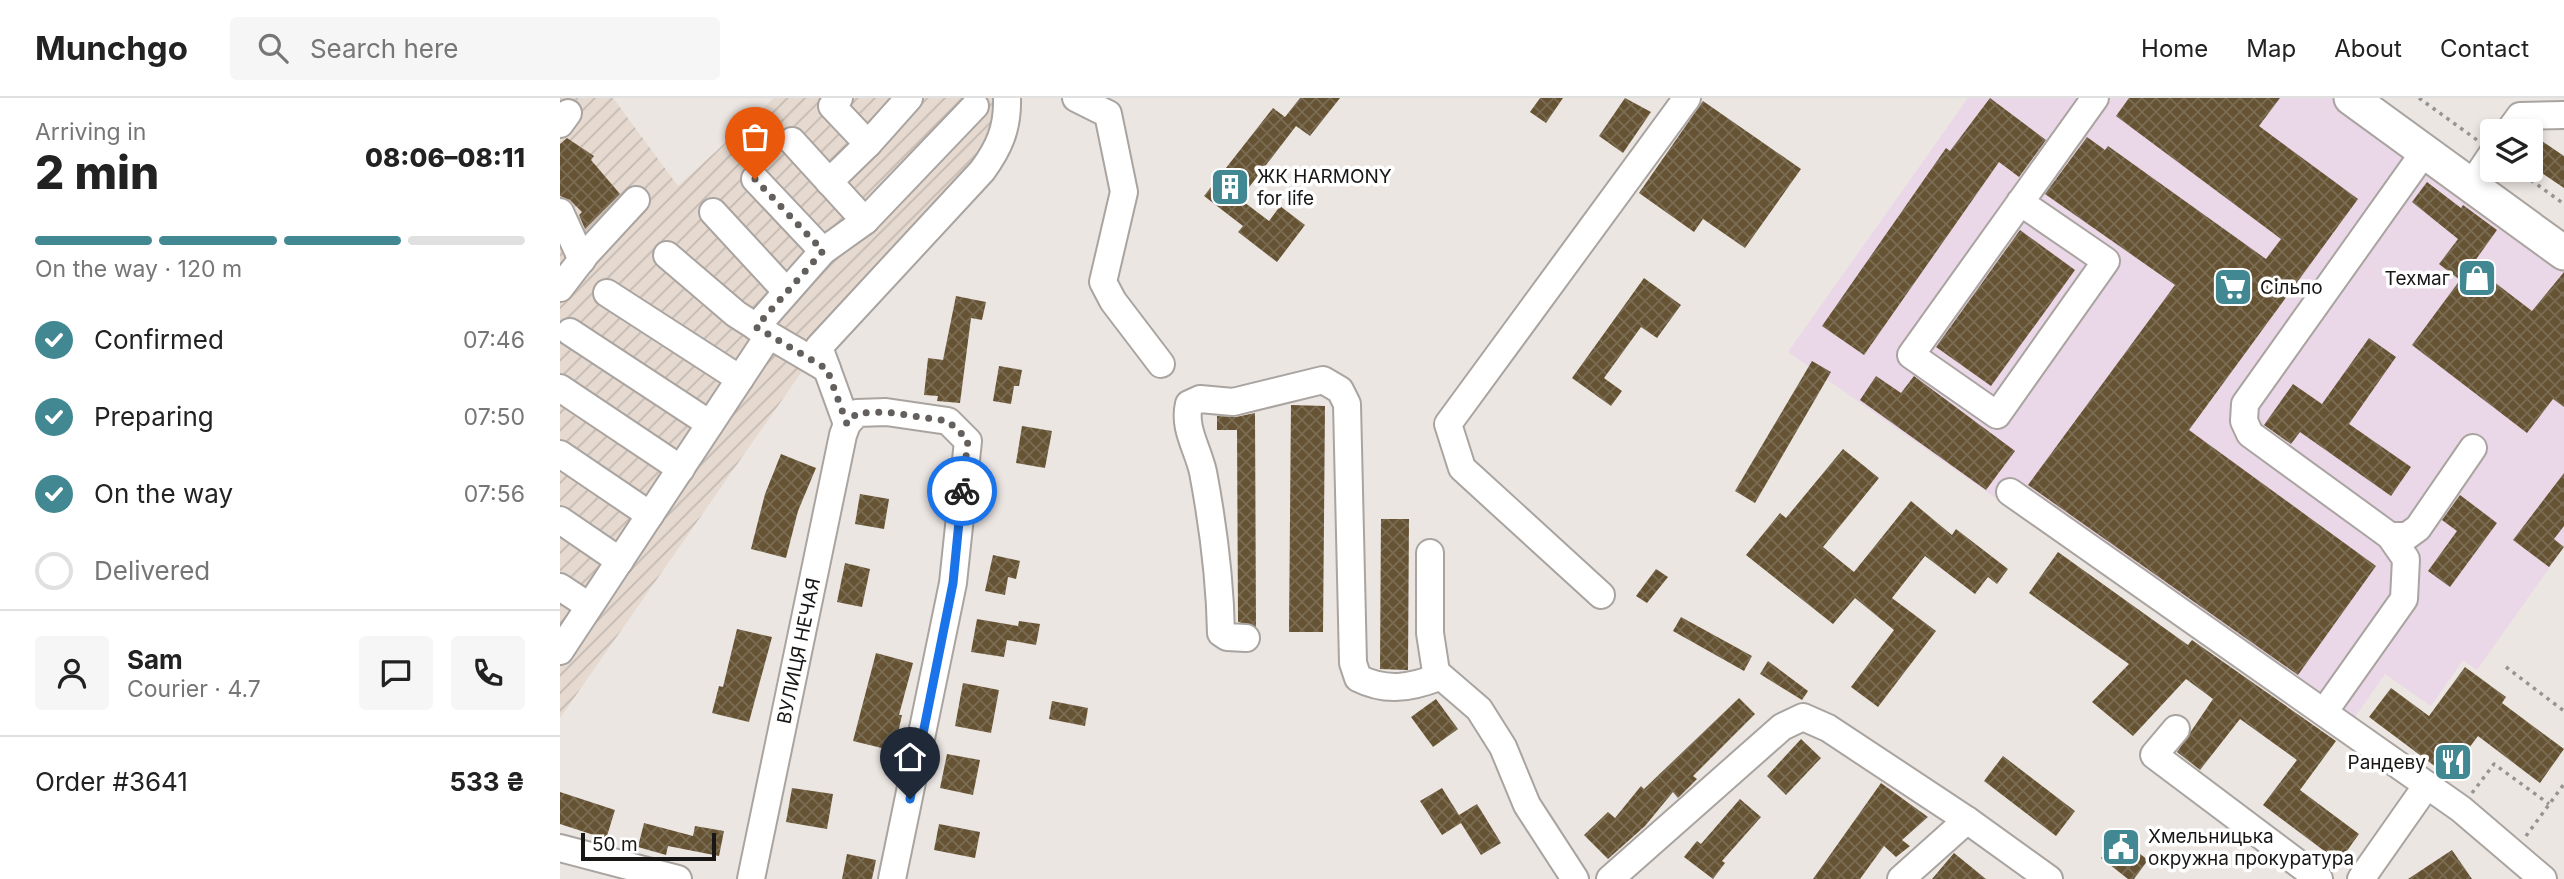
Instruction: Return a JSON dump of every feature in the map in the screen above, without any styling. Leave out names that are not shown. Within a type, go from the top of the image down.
[{"type":"main road","points":[[2366,102],[2425,151],[2564,253]]},
{"type":"street","points":[[839,98],[832,106],[868,144]]},
{"type":"street","points":[[829,182],[909,98]]},
{"type":"street","points":[[892,879],[953,583],[968,440],[948,421],[923,416],[857,413],[847,424],[819,347],[982,172],[998,150],[1005,129],[1007,98]]},
{"type":"street","points":[[1076,98],[1108,114],[1124,192],[1103,282],[1113,302],[1161,364]]},
{"type":"street","points":[[1601,595],[1462,468],[1448,424],[1688,98]]},
{"type":"street","points":[[2020,202],[2106,261],[1997,415],[1912,355],[2020,202],[2095,98]]},
{"type":"street","points":[[560,651],[740,379],[762,331],[786,291],[823,251],[864,221],[975,106]]},
{"type":"street","points":[[2518,119],[2520,116],[2564,114]]},
{"type":"street","points":[[792,141],[864,221]]},
{"type":"street","points":[[2324,712],[2404,599],[2406,559],[2390,536],[2250,433],[2244,421],[2245,404],[2425,151]]},
{"type":"street","points":[[2472,184],[2480,165]]},
{"type":"street","points":[[755,179],[823,251]]},
{"type":"street","points":[[560,288],[636,200]]},
{"type":"street","points":[[560,212],[582,260]]},
{"type":"street","points":[[713,212],[786,291]]},
{"type":"street","points":[[667,255],[762,331],[827,369]]},
{"type":"street","points":[[607,293],[740,379]]},
{"type":"street","points":[[570,332],[710,424]]},
{"type":"street","points":[[1246,638],[1227,637],[1221,633],[1220,586],[1202,470],[1186,418],[1189,404],[1200,399],[1233,402],[1323,380],[1340,390],[1347,404],[1353,663],[1358,678],[1381,689],[1415,686],[1438,677]]},
{"type":"street","points":[[560,388],[681,468]]},
{"type":"street","name":"ВУЛИЦЯ НЕЧАЯ","points":[[751,879],[847,424]]},
{"type":"street","points":[[2390,536],[2407,536],[2418,528],[2473,448]]},
{"type":"street","points":[[560,454],[650,514]]},
{"type":"street","points":[[2010,492],[2461,809],[2543,879]]},
{"type":"street","points":[[560,520],[620,561]]},
{"type":"street","points":[[1430,553],[1430,633],[1438,677],[1479,709],[1503,747],[1527,805],[1575,879]]},
{"type":"street","points":[[560,587],[589,606]]},
{"type":"street","points":[[1610,879],[1782,727],[1803,717],[1828,728],[1967,820],[2049,879]]},
{"type":"street","points":[[2176,729],[2154,755],[2319,879]]},
{"type":"street","points":[[2361,879],[2424,783]]},
{"type":"street","points":[[1901,879],[1967,820]]},
{"type":"street","points":[[560,848],[678,879]]},
{"type":"path","points":[[2419,98],[2480,144]]},
{"type":"path","points":[[2534,182],[2564,204]]},
{"type":"path","points":[[2506,667],[2564,711]]},
{"type":"path","points":[[2461,809],[2494,764],[2549,804]]},
{"type":"path","points":[[2514,852],[2564,784]]},
{"type":"shaded area","points":[[560,98],[613,98],[678,186],[774,98],[1007,98],[1005,129],[819,347],[560,718]]},
{"type":"shaded area","points":[[1968,98],[2351,98],[2564,253],[2564,547],[2477,670],[2463,660],[2431,706],[2385,674],[2339,740],[1788,352]]},
{"type":"building","name":"ЖК HARMONY for life","points":[[1300,98],[1340,98],[1310,136],[1296,126],[1240,199],[1269,221],[1280,206],[1305,225],[1277,262],[1238,232],[1243,226],[1204,196],[1273,108],[1285,117]]},
{"type":"building","points":[[1540,98],[1563,98],[1546,123],[1530,112]]},
{"type":"building","points":[[1625,98],[1651,112],[1623,153],[1599,136]]},
{"type":"building","points":[[1990,98],[2046,140],[2019,177],[1999,162],[1864,355],[1822,326],[1946,148],[1950,151]]},
{"type":"building","points":[[2129,98],[2280,98],[2259,126],[2358,199],[2189,430],[2376,566],[2298,675],[2028,485],[2175,285],[2045,194],[2087,137],[2105,150],[2108,146],[2266,259],[2281,239],[2116,116]]},
{"type":"building","points":[[1703,101],[1801,169],[1745,248],[1703,219],[1694,232],[1639,193]]},
{"type":"building","points":[[567,138],[594,156],[591,160],[620,194],[585,229],[579,215],[582,212],[570,200],[560,196],[560,144]]},
{"type":"building","points":[[2543,142],[2564,156],[2564,188],[2543,174]]},
{"type":"building","points":[[2427,182],[2461,208],[2463,205],[2497,230],[2472,265],[2532,311],[2564,272],[2564,407],[2553,399],[2527,433],[2412,345],[2460,280],[2439,264],[2458,239],[2412,202]]},
{"type":"building","points":[[2020,230],[2075,270],[1991,386],[1936,347]]},
{"type":"building","points":[[1644,278],[1681,305],[1657,338],[1641,327],[1604,378],[1622,391],[1611,406],[1572,378]]},
{"type":"building","points":[[956,296],[986,302],[982,320],[971,318],[960,403],[937,401],[938,396],[924,395],[928,358],[943,360]]},
{"type":"building","points":[[2369,338],[2396,357],[2349,424],[2411,467],[2391,496],[2300,432],[2291,444],[2264,425],[2293,384],[2322,404]]},
{"type":"building","points":[[1812,361],[1831,372],[1755,503],[1735,491]]},
{"type":"building","points":[[999,366],[1022,370],[1019,386],[1014,386],[1011,404],[993,401]]},
{"type":"building","points":[[1876,376],[1901,393],[1914,376],[2015,451],[1986,490],[1860,400]]},
{"type":"building","points":[[1291,405],[1325,406],[1323,632],[1289,632]]},
{"type":"building","points":[[1255,413],[1256,627],[1238,622],[1237,430],[1217,430],[1217,416],[1236,417]]},
{"type":"building","points":[[1022,426],[1052,431],[1045,468],[1016,463]]},
{"type":"building","points":[[1843,449],[1879,478],[1823,547],[1854,572],[1911,501],[1952,535],[1956,529],[2008,569],[1997,584],[1988,577],[1975,594],[1925,556],[1892,598],[1936,631],[1878,707],[1851,687],[1894,630],[1855,598],[1833,624],[1746,555],[1780,513],[1786,518]]},
{"type":"building","points":[[781,454],[816,468],[798,511],[786,558],[751,549],[765,494]]},
{"type":"building","points":[[2564,473],[2564,526],[2554,539],[2564,547],[2549,567],[2513,540]]},
{"type":"building","points":[[860,494],[889,499],[884,529],[855,524]]},
{"type":"building","points":[[2460,495],[2497,523],[2450,587],[2428,571],[2457,531],[2442,520]]},
{"type":"building","points":[[1381,519],[1409,519],[1408,670],[1380,669]]},
{"type":"building","points":[[2058,552],[2188,645],[2192,640],[2336,741],[2300,790],[2359,834],[2339,862],[2263,805],[2297,760],[2240,719],[2200,770],[2177,752],[2213,699],[2186,679],[2133,736],[2092,702],[2129,664],[2029,593]]},
{"type":"building","points":[[993,555],[1020,561],[1016,579],[1008,577],[1005,595],[985,591]]},
{"type":"building","points":[[845,563],[870,569],[862,607],[837,602]]},
{"type":"building","points":[[1656,569],[1668,577],[1647,603],[1636,596]]},
{"type":"building","points":[[1681,617],[1752,656],[1744,671],[1673,631]]},
{"type":"building","points":[[977,619],[1018,626],[1019,621],[1040,624],[1036,645],[1007,640],[1004,657],[971,652]]},
{"type":"building","points":[[737,629],[772,637],[749,722],[712,713],[719,686],[723,687]]},
{"type":"building","points":[[876,653],[913,663],[899,715],[902,715],[894,751],[853,741]]},
{"type":"building","points":[[1768,661],[1808,691],[1802,700],[1760,674]]},
{"type":"building","points":[[2465,667],[2506,697],[2502,703],[2564,749],[2540,783],[2478,736],[2448,776],[2369,717],[2391,688],[2429,716]]},
{"type":"building","points":[[963,683],[999,690],[991,733],[955,726]]},
{"type":"building","points":[[1739,698],[1755,714],[1693,776],[1697,779],[1678,798],[1673,792],[1645,826],[1608,859],[1584,835],[1608,812],[1615,818],[1641,786],[1644,789]]},
{"type":"building","points":[[1436,699],[1458,729],[1433,747],[1411,717]]},
{"type":"building","points":[[1052,701],[1088,708],[1085,726],[1049,719]]},
{"type":"building","points":[[1801,739],[1821,758],[1786,795],[1767,776]]},
{"type":"building","points":[[947,754],[980,760],[973,795],[940,788]]},
{"type":"building","points":[[2003,756],[2075,811],[2056,836],[1984,781]]},
{"type":"building","points":[[1881,783],[1928,817],[1902,840],[1910,846],[1896,857],[1884,846],[1860,879],[1813,879]]},
{"type":"building","points":[[792,788],[833,794],[827,829],[786,822]]},
{"type":"building","points":[[1442,788],[1459,815],[1477,804],[1501,843],[1481,855],[1461,823],[1442,835],[1420,801]]},
{"type":"building","points":[[560,792],[615,810],[606,839],[560,824]]},
{"type":"building","points":[[1740,799],[1761,817],[1722,861],[1725,863],[1713,879],[1684,857],[1697,841],[1701,844]]},
{"type":"building","points":[[644,823],[693,836],[695,826],[724,831],[719,856],[668,846],[666,855],[638,847]]},
{"type":"building","points":[[939,824],[980,832],[975,858],[934,850]]},
{"type":"building","name":"Хмельницька окружна прокуратура","points":[[2118,837],[2148,860],[2134,879],[2128,879],[2101,858]]},
{"type":"building","points":[[2452,850],[2472,879],[2408,879]]},
{"type":"building","points":[[1954,853],[1986,879],[1932,879]]},
{"type":"building","points":[[847,854],[876,860],[872,879],[842,879]]},
{"type":"way so far","points":[[755,179],[823,251],[756,327],[827,369],[847,424],[857,413],[886,412],[948,421],[968,440],[962,491]]},
{"type":"place","name":"ЖК HARMONY for life","points":[[1230,187]]},
{"type":"place","name":"Техмаг","points":[[2477,278]]},
{"type":"place","name":"Сільпо","points":[[2233,287]]},
{"type":"place","name":"Рандеву","points":[[2453,762]]},
{"type":"place","name":"Хмельницька окружна прокуратура","points":[[2121,847]]},
{"type":"route","points":[[910,799],[953,583],[962,491]]}]
